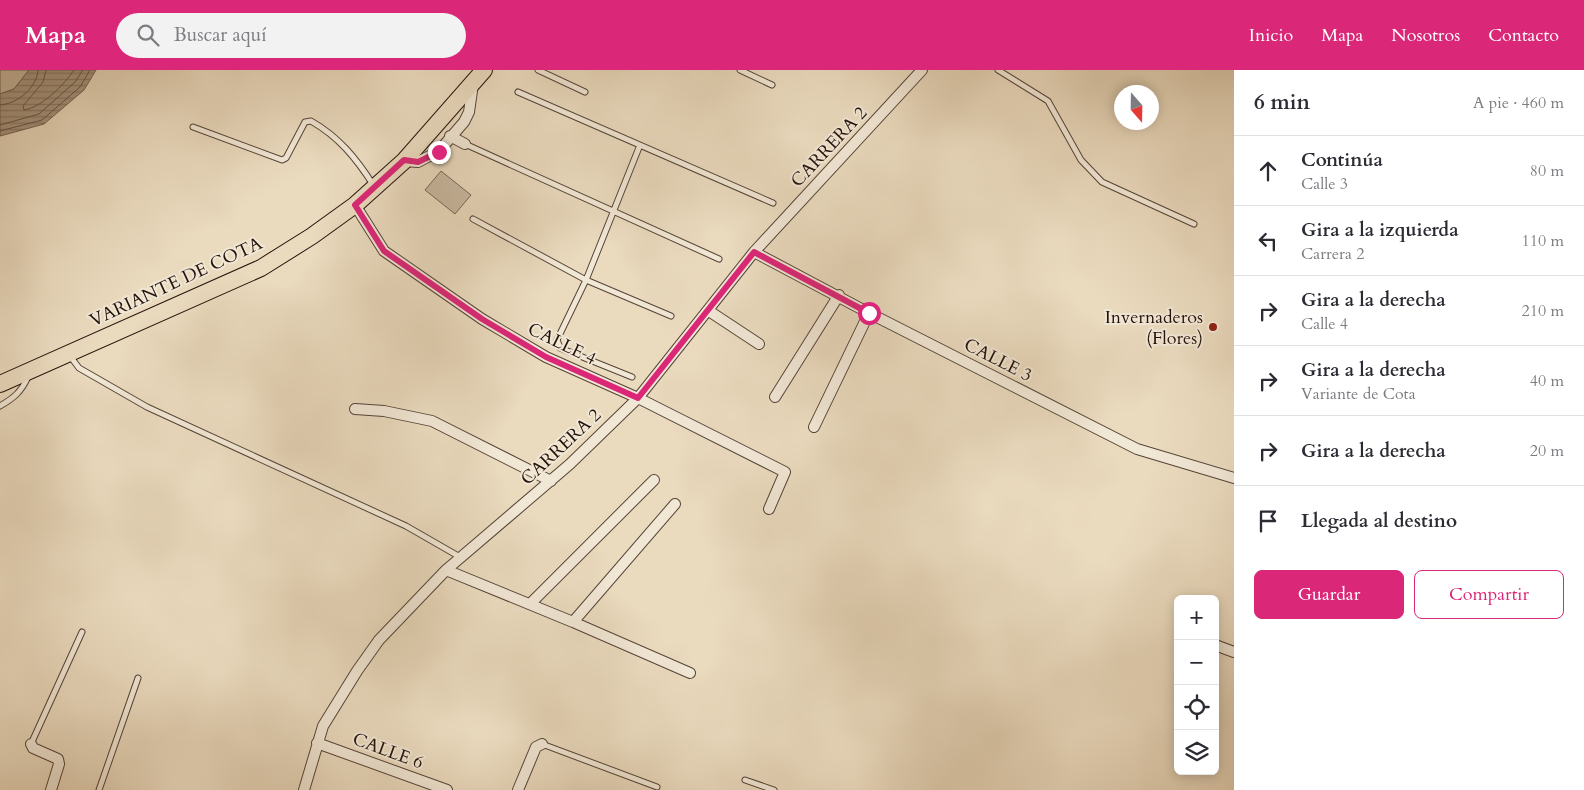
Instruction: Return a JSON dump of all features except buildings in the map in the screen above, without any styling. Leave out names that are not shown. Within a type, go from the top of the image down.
[{"type":"main road","name":"VARIANTE DE COTA","points":[[0,384],[261,268],[355,205],[404,160],[484,70]]},
{"type":"street","name":"CARRERA 2","points":[[304,790],[317,742],[332,710],[379,640],[446,570],[551,481],[638,398],[754,252],[922,70]]},
{"type":"street","points":[[404,160],[418,162],[439,152],[450,136],[464,122],[469,112],[473,84]]},
{"type":"street","points":[[450,136],[465,144]]},
{"type":"street","name":"CALLE 4","points":[[355,205],[384,251],[482,319],[546,357],[638,398],[785,472],[769,509]]},
{"type":"street","name":"CALLE 3","points":[[754,252],[869,313],[1137,449],[1234,478]]},
{"type":"street","points":[[775,398],[838,295]]},
{"type":"street","points":[[709,311],[759,344]]},
{"type":"street","points":[[814,427],[869,313]]},
{"type":"street","points":[[355,409],[384,411],[432,421],[551,481]]},
{"type":"street","points":[[530,604],[654,480]]},
{"type":"street","points":[[573,622],[675,504]]},
{"type":"street","points":[[446,570],[690,673]]},
{"type":"street","points":[[1219,646],[1234,652]]},
{"type":"street","name":"CALLE 6","points":[[317,742],[447,790]]},
{"type":"street","points":[[31,744],[33,748],[58,759],[60,764],[51,790]]},
{"type":"street","points":[[518,790],[536,747],[542,744]]},
{"type":"lane","points":[[538,70],[585,92]]},
{"type":"lane","points":[[740,70],[772,85]]},
{"type":"lane","points":[[998,70],[1048,101],[1081,160],[1102,182],[1194,224]]},
{"type":"lane","points":[[518,92],[773,203]]},
{"type":"lane","points":[[193,127],[282,160],[286,158],[305,122],[311,120],[330,132],[346,146],[375,187]]},
{"type":"lane","points":[[465,144],[719,259]]},
{"type":"lane","points":[[632,377],[560,348],[557,340],[586,280],[640,146]]},
{"type":"lane","points":[[473,219],[586,280],[672,316]]},
{"type":"lane","points":[[69,354],[79,368],[155,412],[406,526],[460,557]]},
{"type":"lane","points":[[0,406],[20,393],[31,370]]},
{"type":"lane","points":[[31,744],[82,632]]},
{"type":"lane","points":[[99,790],[138,678]]},
{"type":"lane","points":[[542,744],[657,787]]},
{"type":"lane","points":[[745,780],[774,790]]},
{"type":"shaded area","points":[[0,70],[29,70],[14,89],[0,94]]},
{"type":"shaded area","points":[[441,171],[471,195],[455,214],[425,190]]},
{"type":"water","points":[[29,70],[96,70],[84,90],[44,124],[0,136],[0,94],[14,89]]},
{"type":"place","name":"Invernaderos (Flores)","points":[[1213,327]]},
{"type":"route","points":[[439,152],[418,162],[404,160],[355,205],[377,243],[384,251],[482,319],[546,357],[638,398],[754,252],[869,313]]}]
